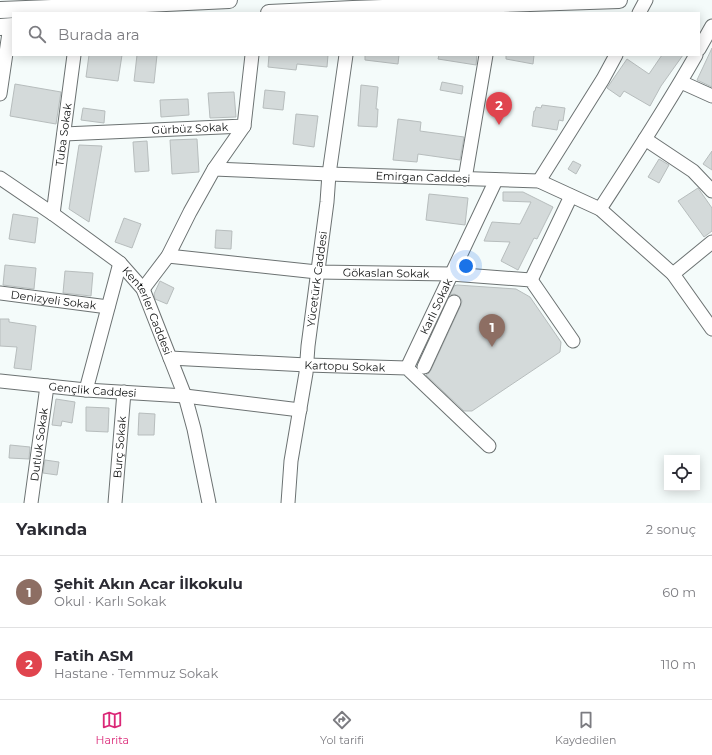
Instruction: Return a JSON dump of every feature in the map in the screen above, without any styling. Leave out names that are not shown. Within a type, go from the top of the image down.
[{"type":"main road","points":[[9,7],[229,0]]},
{"type":"main road","points":[[310,12],[494,9],[619,0]]},
{"type":"street","points":[[640,12],[646,0]]},
{"type":"street","points":[[0,94],[8,26]]},
{"type":"street","points":[[700,47],[712,26]]},
{"type":"street","name":"Tuba Sokak","points":[[53,214],[74,56]]},
{"type":"street","name":"Gürbüz Sokak","points":[[64,134],[244,126],[252,56]]},
{"type":"street","name":"Yücetürk Caddesi","points":[[288,503],[291,461],[307,365],[317,272],[327,202],[329,174],[346,56]]},
{"type":"street","points":[[465,179],[486,56]]},
{"type":"street","points":[[539,181],[603,79],[615,56]]},
{"type":"street","points":[[600,209],[681,82],[695,56]]},
{"type":"street","points":[[681,82],[712,96]]},
{"type":"street","points":[[143,289],[168,256],[214,169],[244,126]]},
{"type":"street","points":[[645,139],[693,171],[712,192]]},
{"type":"street","name":"Emirgan Caddesi","points":[[214,169],[539,181],[600,209],[673,274],[712,329]]},
{"type":"street","name":"Karlı Sokak","points":[[407,368],[496,180]]},
{"type":"street","name":"Kenterler Caddesi","points":[[1,183],[53,214],[120,264],[143,289],[184,396],[194,429],[208,503]]},
{"type":"street","points":[[571,196],[531,280],[573,341]]},
{"type":"street","points":[[673,274],[712,242]]},
{"type":"street","name":"Gökaslan Sokak","points":[[168,256],[317,272],[451,274],[531,280]]},
{"type":"street","points":[[86,390],[120,264]]},
{"type":"street","name":"Denizyeli Sokak","points":[[0,293],[108,307]]},
{"type":"street","points":[[424,367],[454,302]]},
{"type":"street","points":[[435,310],[448,315]]},
{"type":"street","name":"Kartopu Sokak","points":[[170,358],[307,365],[407,368]]},
{"type":"street","points":[[407,368],[489,446]]},
{"type":"street","name":"Gençlik Caddesi","points":[[0,381],[86,390],[184,396],[300,410]]},
{"type":"street","name":"Dutluk Sokak","points":[[31,503],[47,386]]},
{"type":"street","name":"Burç Sokak","points":[[115,503],[124,392]]},
{"type":"building","points":[[712,48],[712,87],[697,80]]},
{"type":"building","points":[[89,56],[122,56],[118,81],[86,77]]},
{"type":"building","points":[[137,56],[157,56],[154,83],[134,81]]},
{"type":"building","points":[[269,56],[328,56],[327,67],[297,64],[296,70],[268,67]]},
{"type":"building","points":[[365,56],[399,56],[398,64],[365,60]]},
{"type":"building","points":[[439,56],[477,56],[476,65],[438,59]]},
{"type":"building","points":[[506,56],[534,56],[533,64],[506,59]]},
{"type":"building","points":[[661,56],[682,56],[661,86],[650,106],[624,91],[620,97],[607,88],[627,59],[649,74]]},
{"type":"building","points":[[442,82],[463,86],[462,94],[440,90]]},
{"type":"building","points":[[15,84],[61,92],[56,124],[10,116]]},
{"type":"building","points":[[361,85],[378,87],[376,109],[378,109],[377,127],[358,126]]},
{"type":"building","points":[[265,90],[285,92],[283,110],[263,108]]},
{"type":"building","points":[[234,92],[236,117],[210,118],[208,93]]},
{"type":"building","points":[[188,99],[189,115],[161,117],[160,100]]},
{"type":"building","points":[[542,105],[565,108],[563,121],[559,120],[557,130],[532,126],[534,111],[536,107],[541,108]]},
{"type":"building","points":[[83,108],[105,111],[104,123],[81,120]]},
{"type":"building","points":[[296,114],[318,116],[314,147],[293,144]]},
{"type":"building","points":[[398,119],[421,122],[420,131],[464,137],[460,160],[418,154],[417,162],[393,160]]},
{"type":"building","points":[[197,139],[199,172],[172,174],[170,140]]},
{"type":"building","points":[[147,141],[149,171],[135,172],[133,142]]},
{"type":"building","points":[[79,145],[102,146],[89,222],[69,209]]},
{"type":"building","points":[[712,151],[712,170],[703,164]]},
{"type":"building","points":[[659,159],[669,165],[659,183],[648,177]]},
{"type":"building","points":[[573,161],[581,165],[576,174],[568,169]]},
{"type":"building","points":[[698,188],[712,208],[712,231],[704,237],[678,201]]},
{"type":"building","points":[[503,192],[523,192],[553,207],[537,239],[534,238],[518,270],[501,261],[510,242],[484,241],[492,222],[520,224],[531,202],[503,201]]},
{"type":"building","points":[[429,194],[468,198],[465,225],[426,220]]},
{"type":"building","points":[[13,214],[38,218],[35,243],[9,239]]},
{"type":"building","points":[[124,218],[141,224],[132,248],[115,242]]},
{"type":"building","points":[[216,230],[232,231],[231,249],[215,248]]},
{"type":"building","points":[[5,265],[36,268],[34,289],[3,285]]},
{"type":"building","points":[[65,271],[93,273],[91,296],[63,293]]},
{"type":"building","points":[[160,281],[174,288],[167,304],[155,299],[154,294]]},
{"type":"building","points":[[454,286],[516,289],[530,297],[561,342],[560,352],[472,411],[464,411],[426,375],[431,370],[461,305],[462,301],[460,297],[454,294],[450,295]]},
{"type":"building","points":[[0,319],[9,319],[9,322],[36,326],[31,370],[14,368],[17,347],[0,346]]},
{"type":"building","points":[[56,399],[75,402],[72,423],[62,421],[61,426],[52,425]]},
{"type":"building","points":[[86,407],[109,408],[108,432],[86,431]]},
{"type":"building","points":[[139,413],[155,414],[154,435],[138,435]]},
{"type":"building","points":[[10,445],[30,447],[29,459],[9,458]]},
{"type":"building","points":[[45,460],[59,462],[57,475],[43,473]]},
{"type":"place","name":"Fatih ASM","points":[[499,125]]},
{"type":"place","name":"Şehit Akın Acar İlkokulu","points":[[492,347]]}]
